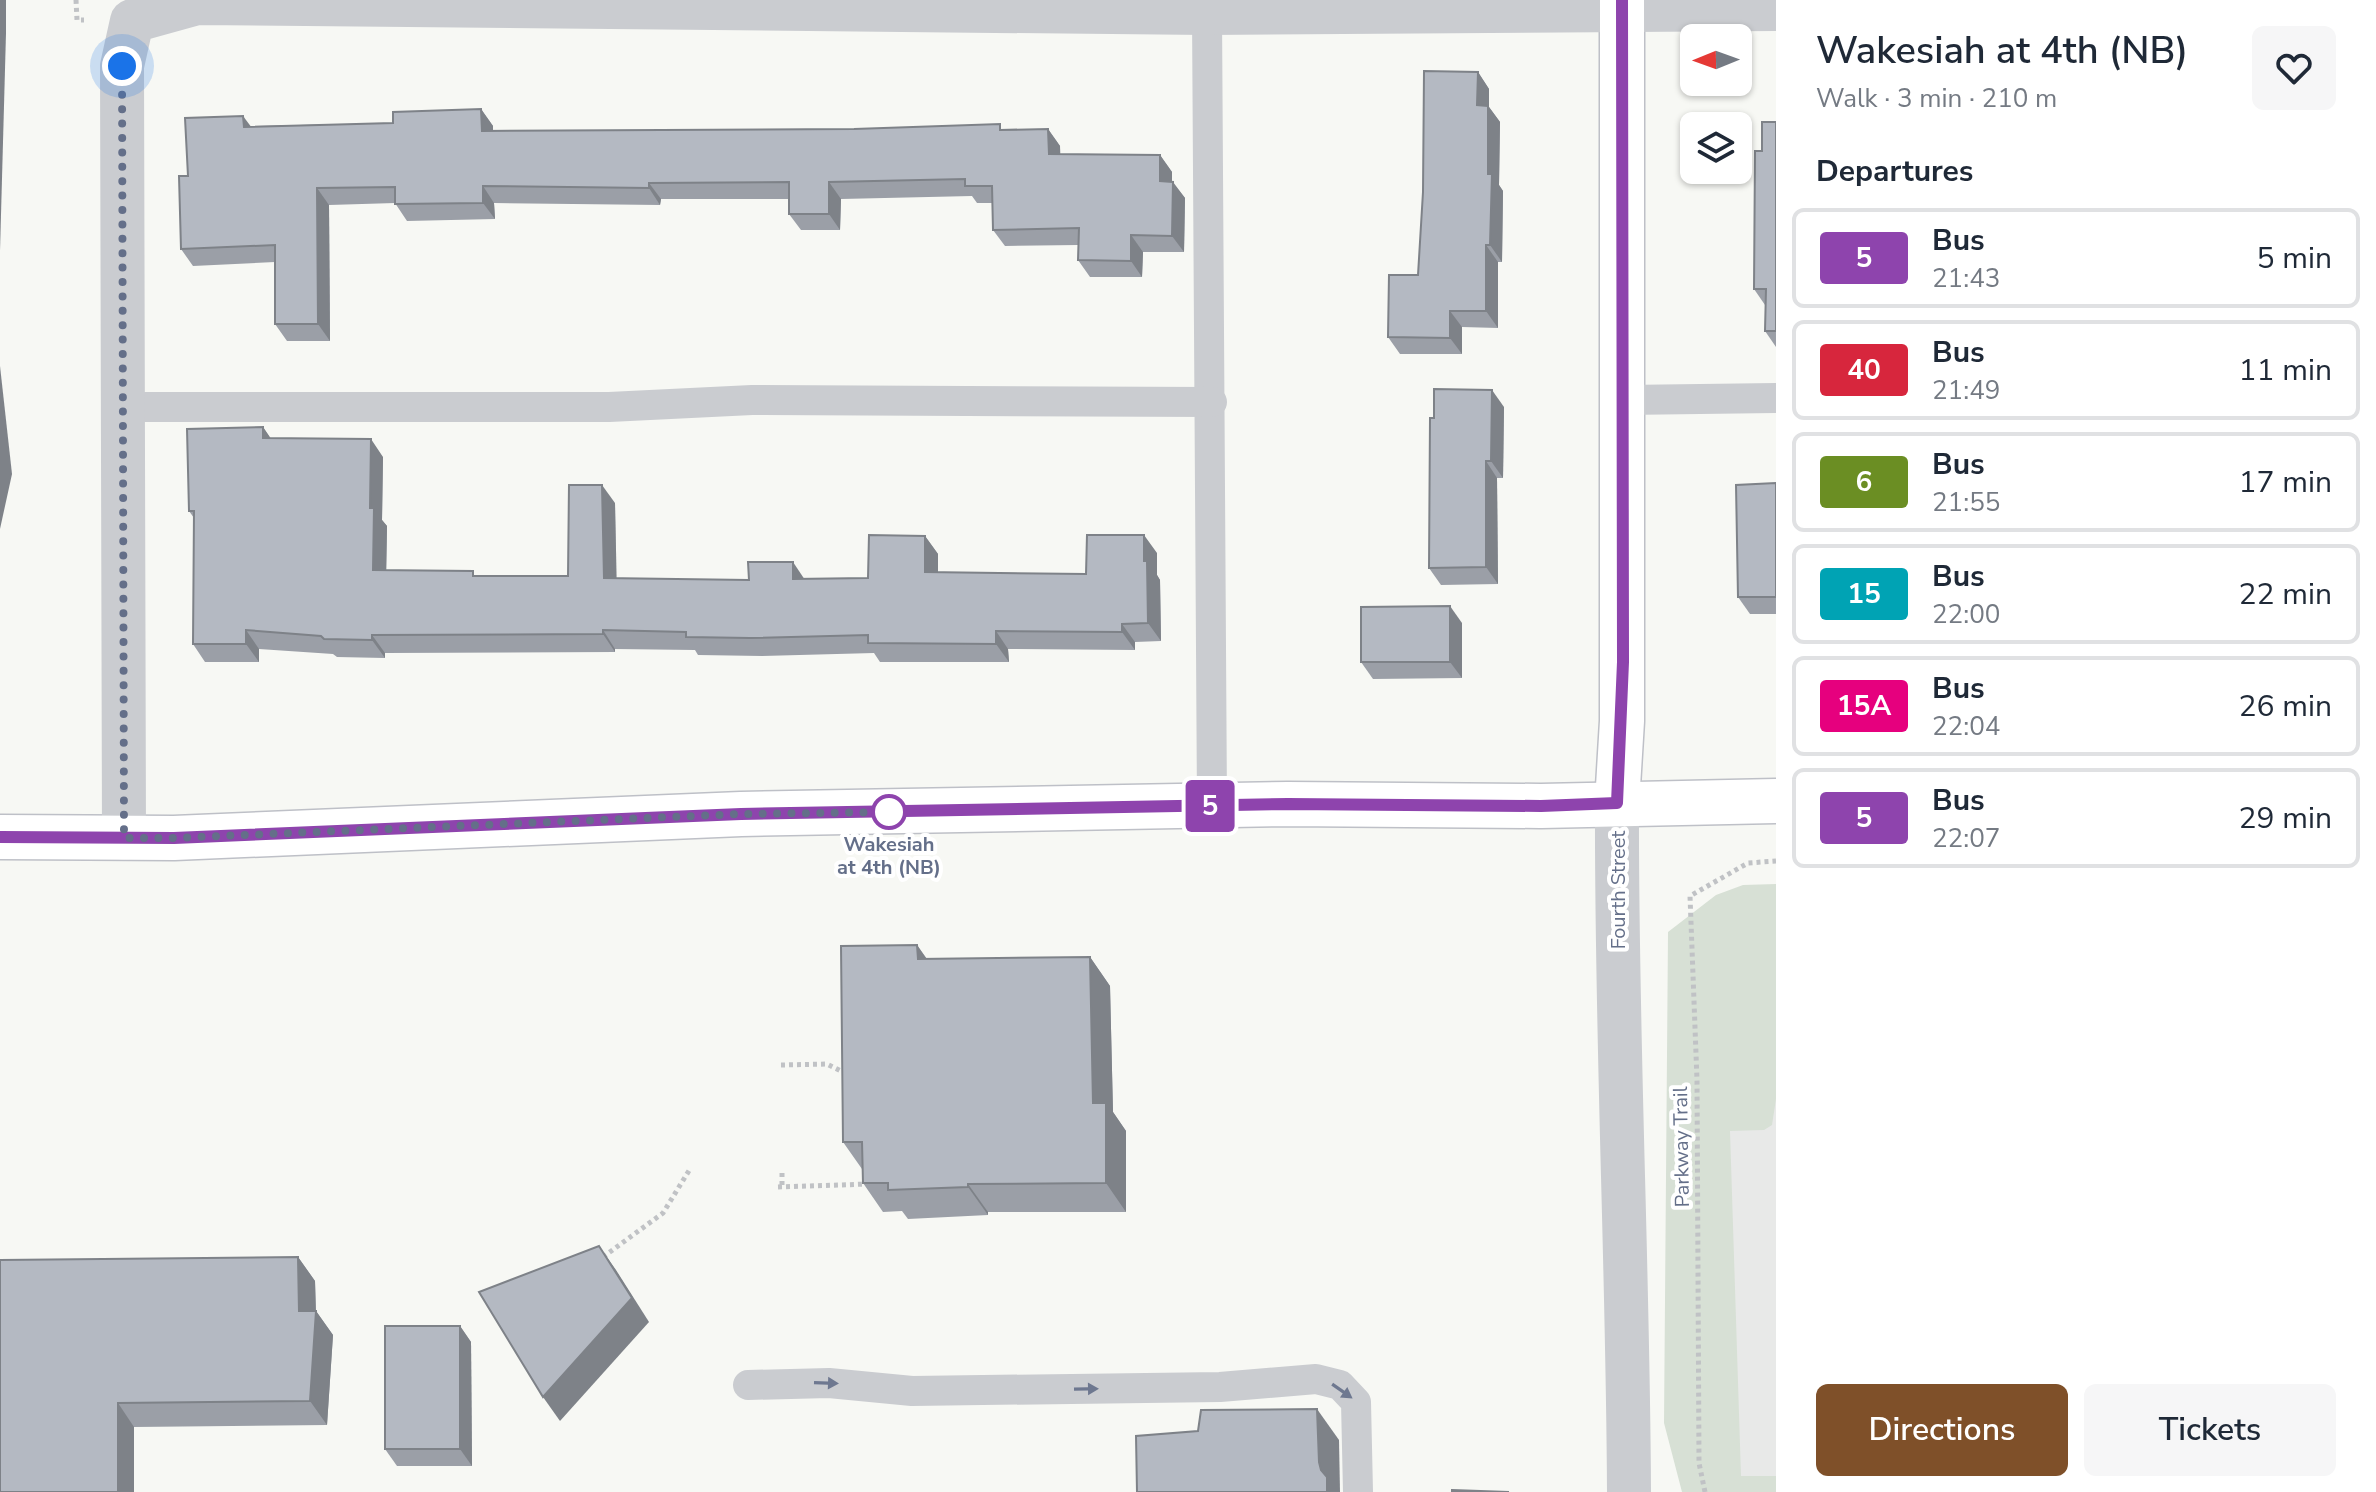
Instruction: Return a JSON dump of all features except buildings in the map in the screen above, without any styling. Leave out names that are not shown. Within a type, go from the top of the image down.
[{"type":"main road","name":"Fourth Street","points":[[1617,803],[1622,721],[1622,5]]},
{"type":"main road","points":[[0,837],[174,838],[741,814],[1288,804],[1541,806],[1776,801]]},
{"type":"street","points":[[124,838],[122,66],[132,21],[197,3],[1207,13],[1622,5],[1776,9]]},
{"type":"street","name":"Fourth Street","points":[[1617,803],[1629,1492]]},
{"type":"lane","points":[[1207,13],[1212,402],[1212,806]]},
{"type":"lane","points":[[1624,400],[1776,398]]},
{"type":"lane","points":[[122,407],[609,407],[752,400],[1212,402]]},
{"type":"lane","points":[[748,1385],[829,1383],[912,1391],[1220,1387],[1316,1379],[1340,1385],[1356,1402],[1358,1492]]},
{"type":"path","name":"Parkway Trail","points":[[1705,1492],[1699,1463],[1697,1080],[1690,896],[1748,863],[1776,861]]},
{"type":"path","points":[[781,1065],[827,1064],[847,1075],[854,1075]]},
{"type":"path","points":[[594,1264],[663,1213],[690,1169]]},
{"type":"path","points":[[782,1173],[780,1187],[882,1184]]},
{"type":"shaded area","points":[[1776,884],[1776,1099],[1772,1125],[1764,1130],[1730,1131],[1741,1476],[1776,1476],[1776,1492],[1682,1492],[1664,1423],[1668,932],[1716,895],[1743,885]]},
{"type":"shaded area","points":[[1776,910],[1776,1492],[1724,1492],[1719,975]]},
{"type":"bus line","name":"5","points":[[0,837],[174,838],[741,814],[1288,804],[1541,806],[1617,803],[1623,662],[1622,0]]},
{"type":"place","name":"Wakesiah at 4th (NB)","points":[[889,812]]},
{"type":"route","points":[[122,66],[124,838],[741,814],[898,812],[889,812]]}]
